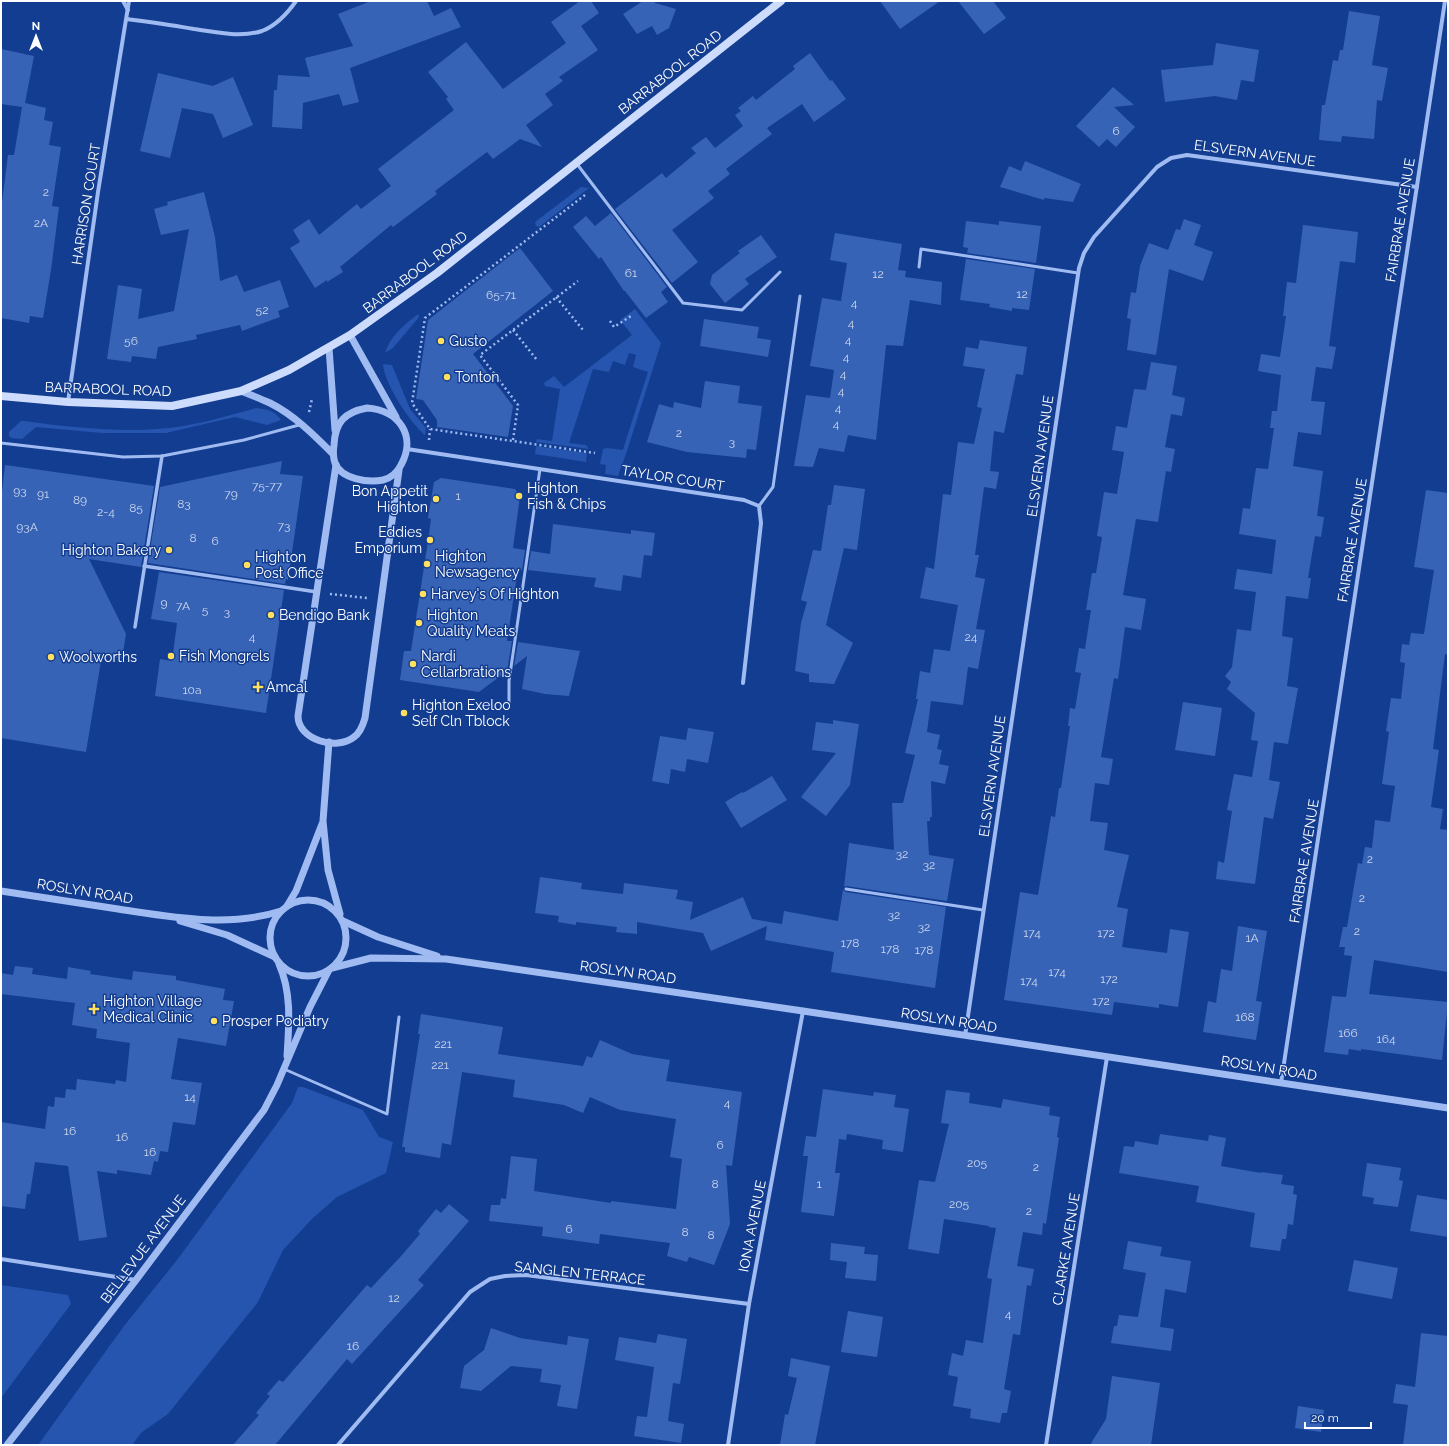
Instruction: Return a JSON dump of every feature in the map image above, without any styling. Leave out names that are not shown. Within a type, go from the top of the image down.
[{"type":"main road","name":"BARRABOOL ROAD","points":[[1,396],[68,402],[172,406],[241,391],[290,370],[350,335],[437,273],[781,1]]},
{"type":"street","points":[[122,1],[128,10]]},
{"type":"street","name":"HARRISON COURT","points":[[68,402],[98,192],[129,1]]},
{"type":"street","points":[[127,19],[228,33],[250,33],[260,31],[275,24],[287,13],[296,1]]},
{"type":"street","name":"FAIRBRAE AVENUE","points":[[1281,1083],[1445,1]]},
{"type":"street","points":[[1442,16],[1448,17]]},
{"type":"street","name":"ELSVERN AVENUE","points":[[965,1036],[1078,273],[1084,253],[1094,237],[1157,167],[1172,158],[1187,155],[1417,187]]},
{"type":"street","points":[[329,348],[333,394],[333,454],[336,465],[298,721],[306,734],[316,739],[329,742],[340,742],[352,739],[358,734],[363,723],[399,470],[405,458],[407,448],[406,436],[350,335]]},
{"type":"street","points":[[241,391],[270,403],[301,424],[333,454]]},
{"type":"street","points":[[334,434],[338,424],[346,416],[358,410],[367,408],[385,411],[399,423]]},
{"type":"street","name":"TAYLOR COURT","points":[[407,448],[744,500],[759,506]]},
{"type":"street","points":[[135,627],[162,456]]},
{"type":"street","points":[[336,465],[344,474],[369,481],[389,478],[399,470]]},
{"type":"street","points":[[743,683],[761,523],[759,506]]},
{"type":"street","points":[[144,566],[318,592]]},
{"type":"street","points":[[329,742],[323,821],[328,870],[347,932],[345,949],[340,959],[331,969]]},
{"type":"street","points":[[277,959],[271,946],[270,936],[272,925],[296,891],[323,821]]},
{"type":"street","name":"ROSLYN ROAD","points":[[1,891],[164,916],[225,920],[257,917],[283,909],[295,902],[312,900],[328,905],[342,919],[378,937],[446,959]]},
{"type":"street","name":"ROSLYN ROAD","points":[[164,916],[227,935],[277,959],[282,966],[291,972],[301,975],[318,975],[331,969],[371,958],[446,959],[1448,1108]]},
{"type":"street","name":"BELLEVUE AVENUE","points":[[277,959],[285,978],[288,993],[289,1012],[287,1060]]},
{"type":"street","name":"BELLEVUE AVENUE","points":[[7,1445],[136,1280],[264,1110],[284,1069],[308,1012],[331,969]]},
{"type":"street","name":"IONA AVENUE","points":[[728,1445],[749,1304],[803,1011]]},
{"type":"street","name":"CLARKE AVENUE","points":[[1046,1445],[1107,1057]]},
{"type":"street","points":[[1,1259],[136,1280]]},
{"type":"street","name":"SANGLEN TERRACE","points":[[338,1445],[470,1292],[490,1279],[505,1276],[526,1275],[749,1304]]},
{"type":"lane","points":[[576,163],[683,303],[742,310],[780,272]]},
{"type":"lane","points":[[919,267],[922,249],[1078,273]]},
{"type":"lane","points":[[759,506],[773,487],[800,296]]},
{"type":"lane","points":[[1,443],[123,457],[162,456],[244,440],[301,424]]},
{"type":"lane","points":[[509,703],[509,682],[540,469]]},
{"type":"lane","points":[[846,889],[983,910]]},
{"type":"lane","points":[[284,1069],[387,1114],[399,1017]]},
{"type":"path","points":[[595,188],[425,318],[412,403],[430,429],[595,453]]},
{"type":"path","points":[[512,440],[518,405],[480,355],[578,281]]},
{"type":"path","points":[[556,297],[583,330]]},
{"type":"path","points":[[610,321],[614,327],[631,316]]},
{"type":"path","points":[[513,330],[537,360]]},
{"type":"path","points":[[318,592],[381,600]]},
{"type":"shaded area","points":[[581,187],[589,188],[539,227],[536,226],[535,222]]},
{"type":"shaded area","points":[[635,309],[661,343],[618,476],[605,474],[606,465],[600,464],[603,449],[623,450],[648,372],[633,367],[636,355],[629,353],[625,365],[613,361],[609,372],[593,369],[569,443],[586,445],[589,449],[536,442],[537,439],[552,441],[560,389],[545,386],[544,383],[554,376],[564,387],[632,335],[620,320]]},
{"type":"shaded area","points":[[418,314],[419,317],[393,348],[385,353],[394,336]]},
{"type":"shaded area","points":[[383,364],[392,365],[410,409],[426,428],[425,435],[412,422],[393,392],[384,372]]},
{"type":"shaded area","points":[[256,408],[274,413],[281,420],[267,425],[235,417],[166,433],[102,433],[36,427],[22,439],[11,438],[9,436],[9,432],[21,421],[74,427],[141,430],[170,428],[195,424]]},
{"type":"shaded area","points":[[536,446],[587,453],[586,462],[535,454]]},
{"type":"shaded area","points":[[298,1087],[303,1087],[363,1110],[379,1137],[393,1142],[386,1173],[337,1197],[313,1218],[283,1250],[258,1302],[168,1414],[142,1432],[132,1445],[38,1445],[124,1326],[177,1260],[292,1103]]},
{"type":"shaded area","points":[[1,1285],[68,1295],[71,1304],[1,1398]]},
{"type":"building","points":[[371,1],[427,1],[434,16],[451,8],[461,27],[350,68],[359,102],[343,106],[339,94],[303,103],[302,129],[272,127],[274,90],[277,90],[278,75],[310,77],[305,58],[353,46],[338,14]]},
{"type":"building","points":[[580,1],[591,1],[599,13],[581,26],[598,50],[559,77],[563,81],[545,94],[553,105],[526,125],[542,147],[520,139],[493,159],[487,152],[435,191],[437,194],[393,227],[391,225],[340,267],[343,272],[315,288],[290,248],[300,242],[293,230],[309,219],[319,235],[357,204],[361,209],[391,186],[378,169],[454,110],[446,99],[448,97],[428,72],[466,42],[503,89],[566,43],[551,22]]},
{"type":"building","points":[[643,1],[654,1],[655,3],[676,9],[669,28],[657,35],[652,26],[637,34],[623,14]]},
{"type":"building","points":[[880,1],[940,1],[900,29]]},
{"type":"building","points":[[958,1],[993,1],[1006,18],[984,34]]},
{"type":"building","points":[[1349,11],[1380,16],[1372,65],[1388,68],[1382,101],[1377,100],[1374,139],[1342,136],[1341,142],[1319,140],[1322,105],[1325,105],[1333,60],[1338,61],[1340,50],[1343,50]]},
{"type":"building","points":[[1216,43],[1259,50],[1254,82],[1241,80],[1237,100],[1215,96],[1165,102],[1161,70],[1213,65]]},
{"type":"building","points":[[1,49],[34,56],[25,103],[46,108],[44,120],[53,122],[49,145],[61,147],[52,206],[59,207],[43,318],[30,316],[29,323],[1,318],[1,210],[8,155],[14,155],[22,107],[1,104]]},
{"type":"building","points":[[810,53],[830,81],[832,80],[846,99],[814,122],[802,104],[767,128],[772,134],[726,169],[730,174],[708,191],[714,198],[672,230],[698,262],[672,283],[615,209],[662,173],[666,178],[696,153],[691,148],[706,137],[715,148],[743,126],[735,115],[741,111],[738,108],[753,96],[756,100],[795,69],[793,66]]},
{"type":"building","points":[[158,73],[213,86],[233,77],[253,125],[223,138],[213,114],[182,108],[170,158],[140,151]]},
{"type":"building","points":[[1113,87],[1134,105],[1114,107],[1135,127],[1116,147],[1107,139],[1099,147],[1076,126]]},
{"type":"building","points":[[1025,161],[1081,184],[1073,202],[1044,198],[1044,200],[1000,187],[1009,166],[1021,171]]},
{"type":"building","points":[[204,192],[215,237],[220,281],[237,275],[244,292],[280,280],[289,307],[278,311],[280,317],[242,331],[240,325],[196,335],[197,339],[158,347],[156,359],[132,356],[131,362],[107,359],[118,285],[142,289],[138,319],[174,311],[189,229],[161,235],[154,209],[168,205],[167,202]]},
{"type":"building","points":[[611,213],[667,287],[661,292],[668,302],[646,318],[624,291],[601,257],[599,259],[573,227],[586,216],[595,226]]},
{"type":"building","points":[[1184,219],[1201,225],[1194,245],[1213,252],[1203,281],[1169,269],[1156,355],[1127,350],[1131,319],[1127,318],[1131,292],[1136,293],[1140,266],[1149,243],[1168,250],[1176,229],[1180,230]]},
{"type":"building","points":[[966,221],[999,225],[999,221],[1041,226],[1036,263],[967,253],[968,248],[963,247]]},
{"type":"building","points":[[1303,225],[1358,232],[1355,263],[1340,261],[1329,346],[1336,347],[1332,369],[1316,367],[1311,401],[1325,402],[1321,435],[1298,432],[1293,466],[1323,471],[1317,516],[1324,517],[1321,537],[1315,536],[1308,578],[1311,578],[1308,599],[1286,596],[1282,636],[1293,638],[1287,686],[1298,688],[1288,744],[1274,742],[1269,780],[1280,782],[1273,819],[1264,817],[1255,884],[1216,879],[1218,861],[1224,863],[1232,811],[1227,810],[1234,774],[1252,777],[1258,741],[1251,740],[1255,713],[1227,689],[1231,682],[1225,676],[1232,667],[1237,629],[1251,631],[1256,592],[1234,589],[1237,569],[1272,574],[1276,540],[1239,534],[1243,508],[1250,509],[1256,468],[1268,469],[1274,428],[1270,428],[1272,411],[1277,411],[1281,375],[1258,371],[1261,354],[1280,357],[1286,316],[1283,316],[1287,282],[1296,283]]},
{"type":"building","points":[[835,233],[902,244],[898,270],[906,271],[905,277],[942,282],[941,305],[910,300],[903,346],[886,345],[876,440],[848,435],[844,452],[819,448],[813,467],[794,466],[806,395],[830,398],[834,370],[810,366],[822,298],[841,301],[847,263],[830,260]]},
{"type":"building","points":[[761,235],[777,257],[745,279],[749,284],[725,303],[710,284],[712,275],[740,253],[738,251]]},
{"type":"building","points":[[520,248],[553,291],[473,354],[513,406],[508,437],[437,427],[437,420],[423,400],[416,399],[428,320]]},
{"type":"building","points":[[966,259],[1035,269],[1029,310],[1012,308],[1012,311],[989,307],[990,304],[960,300]]},
{"type":"building","points":[[704,319],[759,327],[757,338],[771,340],[768,357],[700,346]]},
{"type":"building","points":[[980,340],[1027,347],[1023,375],[1016,374],[1004,433],[994,431],[990,471],[999,472],[996,489],[984,487],[975,555],[979,555],[975,577],[985,579],[976,629],[985,630],[978,669],[968,667],[963,705],[931,701],[927,732],[940,735],[937,749],[942,750],[939,764],[949,766],[945,784],[931,781],[932,817],[930,817],[930,821],[927,821],[929,855],[954,859],[947,901],[846,886],[844,887],[849,843],[894,850],[892,803],[903,803],[915,755],[905,753],[918,699],[916,699],[920,671],[930,673],[934,649],[950,651],[958,605],[920,598],[926,567],[934,569],[943,494],[951,495],[958,442],[974,444],[982,408],[977,407],[985,369],[963,366],[966,347],[978,349]]},
{"type":"building","points":[[1151,362],[1177,366],[1172,395],[1185,398],[1182,416],[1171,414],[1165,447],[1175,449],[1171,472],[1166,471],[1158,522],[1136,519],[1123,595],[1146,599],[1141,630],[1125,627],[1118,679],[1114,678],[1101,757],[1113,759],[1109,785],[1095,783],[1090,821],[1108,823],[1104,850],[1129,855],[1117,907],[1128,909],[1122,947],[1167,953],[1170,929],[1189,932],[1178,1007],[1159,1004],[1159,1008],[1114,1002],[1112,1015],[1004,1000],[1020,892],[1038,895],[1051,816],[1055,817],[1059,788],[1061,788],[1070,726],[1068,726],[1070,708],[1075,709],[1081,673],[1075,672],[1079,648],[1085,649],[1091,610],[1086,610],[1092,573],[1096,573],[1102,537],[1097,536],[1104,492],[1117,494],[1124,452],[1112,450],[1116,426],[1127,428],[1134,389],[1146,390]]},
{"type":"building","points":[[705,381],[740,386],[738,403],[762,406],[756,450],[747,449],[746,458],[687,452],[647,442],[659,404],[673,408],[674,402],[701,408]]},
{"type":"building","points":[[282,461],[280,474],[303,476],[288,580],[286,579],[285,584],[148,563],[160,487]]},
{"type":"building","points":[[5,465],[154,486],[141,567],[89,559],[126,634],[122,659],[102,655],[86,752],[1,738],[1,500]]},
{"type":"building","points":[[441,478],[515,489],[520,496],[513,548],[525,550],[522,570],[518,569],[507,641],[512,641],[507,671],[479,692],[400,680],[404,651],[411,651],[431,519],[428,518],[434,482]]},
{"type":"building","points":[[834,485],[865,489],[857,550],[844,548],[826,625],[853,643],[834,684],[809,682],[809,674],[795,671],[801,623],[807,602],[801,600],[813,550],[821,551],[828,505],[831,505]]},
{"type":"building","points":[[1426,490],[1448,493],[1448,655],[1445,654],[1433,749],[1439,750],[1431,807],[1443,809],[1440,829],[1448,830],[1448,972],[1374,960],[1369,994],[1448,1002],[1442,1060],[1361,1049],[1361,1051],[1349,1049],[1348,1055],[1324,1052],[1332,996],[1346,997],[1352,956],[1344,955],[1345,947],[1339,947],[1343,927],[1347,927],[1358,863],[1362,864],[1365,847],[1372,848],[1375,820],[1390,822],[1395,786],[1382,784],[1389,732],[1386,731],[1391,698],[1401,699],[1405,663],[1400,662],[1402,644],[1409,645],[1411,633],[1424,634],[1434,570],[1414,567]]},
{"type":"building","points":[[553,524],[631,534],[631,530],[655,533],[652,556],[644,555],[641,578],[623,575],[621,591],[594,587],[596,578],[528,570],[531,551],[550,554]]},
{"type":"building","points":[[159,572],[284,590],[266,713],[155,696],[160,659],[172,661],[177,623],[151,619]]},
{"type":"building","points":[[518,642],[580,651],[569,696],[545,694],[522,689],[527,656],[514,666]]},
{"type":"building","points":[[1183,702],[1222,708],[1215,756],[1175,750]]},
{"type":"building","points":[[833,720],[859,724],[850,785],[826,816],[801,797],[836,753],[812,750],[816,722],[833,724]]},
{"type":"building","points":[[688,728],[714,732],[708,763],[687,759],[685,772],[671,769],[669,784],[652,781],[660,736],[686,740]]},
{"type":"building","points":[[772,776],[787,800],[741,828],[725,802]]},
{"type":"building","points":[[540,877],[582,883],[581,889],[623,894],[624,883],[678,890],[676,899],[693,902],[690,920],[743,897],[752,919],[782,924],[784,911],[838,921],[843,890],[846,892],[946,907],[935,988],[831,972],[834,952],[765,940],[767,926],[711,951],[703,933],[637,922],[637,934],[616,932],[617,927],[576,922],[576,925],[558,922],[559,916],[535,913]]},
{"type":"building","points":[[1238,926],[1267,931],[1256,1001],[1262,1002],[1256,1040],[1203,1032],[1208,1001],[1216,1003],[1221,969],[1232,971]]},
{"type":"building","points":[[15,966],[33,968],[32,974],[67,979],[68,967],[91,971],[90,974],[132,980],[133,971],[176,976],[176,980],[225,989],[223,1000],[234,1001],[226,1046],[178,1038],[171,1079],[202,1083],[195,1125],[173,1122],[168,1152],[160,1151],[158,1162],[154,1161],[151,1175],[117,1170],[117,1174],[97,1171],[107,1237],[79,1241],[68,1166],[35,1162],[30,1194],[27,1194],[25,1209],[1,1206],[1,1122],[45,1129],[48,1106],[54,1107],[55,1097],[65,1098],[66,1089],[76,1090],[77,1079],[115,1084],[116,1080],[126,1082],[130,1043],[96,1038],[97,1029],[72,1025],[75,1003],[1,994],[1,973],[13,975]]},
{"type":"building","points":[[421,1014],[503,1027],[498,1054],[583,1066],[587,1056],[592,1058],[600,1040],[632,1054],[670,1060],[666,1081],[742,1092],[732,1166],[726,1165],[730,1224],[714,1265],[689,1257],[687,1262],[667,1256],[670,1243],[600,1234],[599,1244],[542,1236],[543,1227],[489,1221],[491,1205],[500,1205],[501,1198],[506,1199],[511,1156],[537,1159],[534,1191],[611,1203],[611,1201],[676,1209],[682,1159],[670,1157],[676,1119],[620,1110],[590,1097],[583,1113],[564,1105],[513,1097],[515,1080],[462,1072],[451,1145],[442,1143],[440,1158],[405,1152],[405,1147],[402,1147],[420,1034],[418,1034]]},
{"type":"building","points":[[823,1089],[873,1096],[874,1092],[896,1095],[894,1107],[909,1109],[903,1152],[882,1149],[883,1140],[847,1134],[846,1140],[839,1139],[835,1173],[840,1173],[834,1216],[801,1212],[808,1156],[803,1156],[806,1136],[816,1137]]},
{"type":"building","points":[[946,1090],[970,1093],[969,1103],[1001,1108],[1003,1099],[1050,1107],[1049,1115],[1060,1117],[1057,1137],[1059,1138],[1046,1224],[1043,1223],[1042,1235],[1023,1232],[1017,1266],[1034,1269],[1031,1286],[1027,1285],[1020,1335],[1013,1334],[1004,1389],[1011,1391],[1007,1413],[1002,1413],[1000,1423],[970,1418],[971,1409],[953,1406],[958,1377],[948,1375],[952,1353],[963,1356],[966,1340],[983,1343],[992,1279],[987,1278],[996,1228],[944,1219],[939,1254],[908,1249],[919,1180],[935,1182],[949,1124],[941,1123]]},
{"type":"building","points":[[1160,1134],[1208,1141],[1209,1135],[1226,1138],[1221,1166],[1283,1175],[1281,1184],[1294,1186],[1293,1194],[1297,1195],[1293,1225],[1288,1224],[1286,1239],[1282,1239],[1280,1251],[1250,1247],[1255,1213],[1196,1202],[1199,1186],[1119,1173],[1124,1146],[1134,1147],[1135,1141],[1158,1145]]},
{"type":"building","points":[[1367,1163],[1401,1168],[1399,1180],[1403,1181],[1398,1207],[1373,1204],[1374,1198],[1362,1196]]},
{"type":"building","points":[[1417,1195],[1448,1200],[1448,1237],[1410,1231]]},
{"type":"building","points":[[449,1204],[469,1221],[418,1280],[424,1285],[352,1364],[347,1359],[275,1445],[233,1445],[259,1415],[256,1413],[270,1396],[267,1394],[279,1380],[283,1382],[367,1285],[371,1288],[402,1255],[420,1234],[418,1231],[436,1209],[441,1213]]},
{"type":"building","points":[[1128,1241],[1162,1247],[1160,1256],[1191,1261],[1186,1293],[1165,1289],[1160,1327],[1174,1329],[1171,1351],[1111,1343],[1114,1326],[1117,1326],[1119,1315],[1138,1317],[1146,1273],[1123,1269]]},
{"type":"building","points":[[831,1243],[865,1247],[864,1254],[878,1255],[876,1281],[845,1278],[847,1262],[830,1260]]},
{"type":"building","points":[[1354,1260],[1398,1268],[1392,1299],[1348,1291]]},
{"type":"building","points":[[848,1311],[883,1317],[877,1357],[841,1352]]},
{"type":"building","points":[[491,1328],[520,1338],[567,1345],[568,1336],[589,1339],[577,1409],[557,1406],[561,1385],[540,1382],[542,1369],[511,1366],[481,1391],[460,1388],[464,1366],[484,1350]]},
{"type":"building","points":[[1421,1333],[1448,1336],[1448,1445],[1403,1445],[1408,1405],[1393,1403],[1396,1384],[1415,1387]]},
{"type":"building","points":[[658,1334],[687,1339],[680,1384],[673,1383],[668,1421],[684,1424],[681,1443],[634,1436],[637,1416],[647,1417],[654,1367],[615,1360],[619,1337],[656,1343]]},
{"type":"building","points":[[791,1358],[830,1366],[815,1445],[780,1445],[785,1414],[788,1415],[797,1378],[788,1376]]},
{"type":"building","points":[[1112,1376],[1160,1383],[1151,1445],[1090,1445],[1106,1419]]},
{"type":"building","points":[[1298,1406],[1324,1410],[1321,1432],[1295,1428]]},
{"type":"place","name":"Gusto","points":[[441,341]]},
{"type":"place","name":"Tonton","points":[[447,377]]},
{"type":"place","name":"Highton Fish & Chips","points":[[519,496]]},
{"type":"place","name":"Bon Appetit Highton","points":[[436,499]]},
{"type":"place","name":"Eddies Emporium","points":[[430,540]]},
{"type":"place","name":"Highton Bakery","points":[[169,550]]},
{"type":"place","name":"Highton Newsagency","points":[[427,564]]},
{"type":"place","name":"Highton Post Office","points":[[247,565]]},
{"type":"place","name":"Harvey's Of Highton","points":[[423,594]]},
{"type":"place","name":"Bendigo Bank","points":[[271,615]]},
{"type":"place","name":"Highton Quality Meats","points":[[419,623]]},
{"type":"place","name":"Fish Mongrels","points":[[171,656]]},
{"type":"place","name":"Woolworths","points":[[51,657]]},
{"type":"place","name":"Nardi Cellarbrations","points":[[413,664]]},
{"type":"place","name":"Amcal","points":[[258,687]]},
{"type":"place","name":"Highton Exeloo Self Cln Tblock","points":[[404,713]]},
{"type":"place","name":"Highton Village Medical Clinic","points":[[94,1009]]},
{"type":"place","name":"Prosper Podiatry","points":[[214,1021]]}]
